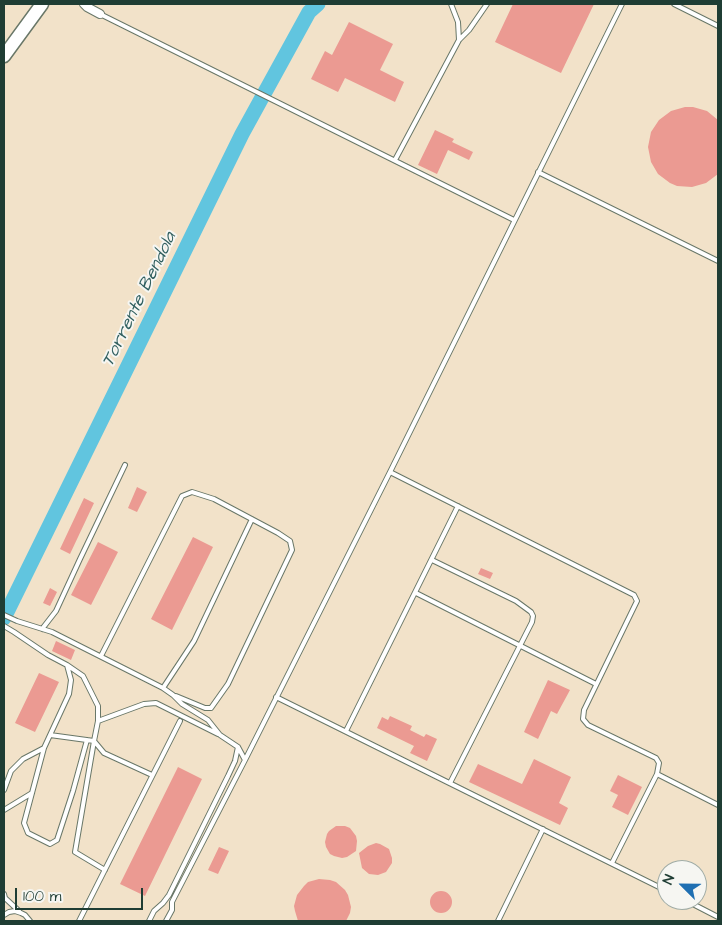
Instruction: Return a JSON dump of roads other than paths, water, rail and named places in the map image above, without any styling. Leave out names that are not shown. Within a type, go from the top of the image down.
[{"type":"main road","points":[[4,56],[42,4]]},
{"type":"street","points":[[84,4],[100,14]]},
{"type":"lane","points":[[451,4],[458,22],[459,40]]},
{"type":"lane","points":[[395,160],[459,40],[487,4]]},
{"type":"lane","points":[[166,921],[172,910],[172,902],[390,472],[622,4]]},
{"type":"lane","points":[[674,4],[718,26]]},
{"type":"lane","points":[[100,14],[514,220]]},
{"type":"lane","points":[[538,172],[718,261]]},
{"type":"lane","points":[[42,629],[56,611],[125,465]]},
{"type":"lane","points":[[390,472],[634,595],[637,601],[596,684],[582,719],[588,725],[656,758],[659,763],[657,774],[612,863]]},
{"type":"lane","points":[[4,615],[52,632],[174,695],[205,708],[211,708],[228,684],[292,550],[290,542],[278,533],[214,499],[192,492],[182,496],[100,656]]},
{"type":"lane","points":[[346,731],[458,506]]},
{"type":"lane","points":[[163,688],[194,641],[252,519]]},
{"type":"lane","points":[[432,560],[516,601],[531,612],[532,616],[532,622],[450,783]]},
{"type":"lane","points":[[416,593],[596,684]]},
{"type":"lane","points":[[4,626],[83,676],[98,706],[98,721],[75,852],[105,870]]},
{"type":"lane","points":[[67,665],[72,680],[69,694],[44,748],[24,823],[28,833],[50,844],[57,840],[87,740]]},
{"type":"lane","points":[[174,695],[182,704],[208,720],[220,735]]},
{"type":"lane","points":[[276,697],[657,886]]},
{"type":"lane","points":[[98,721],[144,704],[156,703],[220,735],[238,747],[245,760]]},
{"type":"lane","points":[[79,921],[180,721]]},
{"type":"lane","points":[[50,735],[94,741],[104,753],[152,775]]},
{"type":"lane","points":[[148,921],[154,911],[169,895],[235,761],[238,747]]},
{"type":"lane","points":[[4,790],[11,771],[23,760],[44,748]]},
{"type":"lane","points":[[657,774],[718,805]]},
{"type":"lane","points":[[4,810],[32,793]]},
{"type":"lane","points":[[498,921],[543,830]]},
{"type":"lane","points":[[4,894],[9,902],[26,915],[30,921]]},
{"type":"lane","points":[[705,910],[718,917]]},
{"type":"lane","points":[[4,915],[9,912],[21,912]]},
{"type":"waterway","name":"Torrente Bendola","points":[[4,618],[242,134],[309,12],[318,4]]}]
